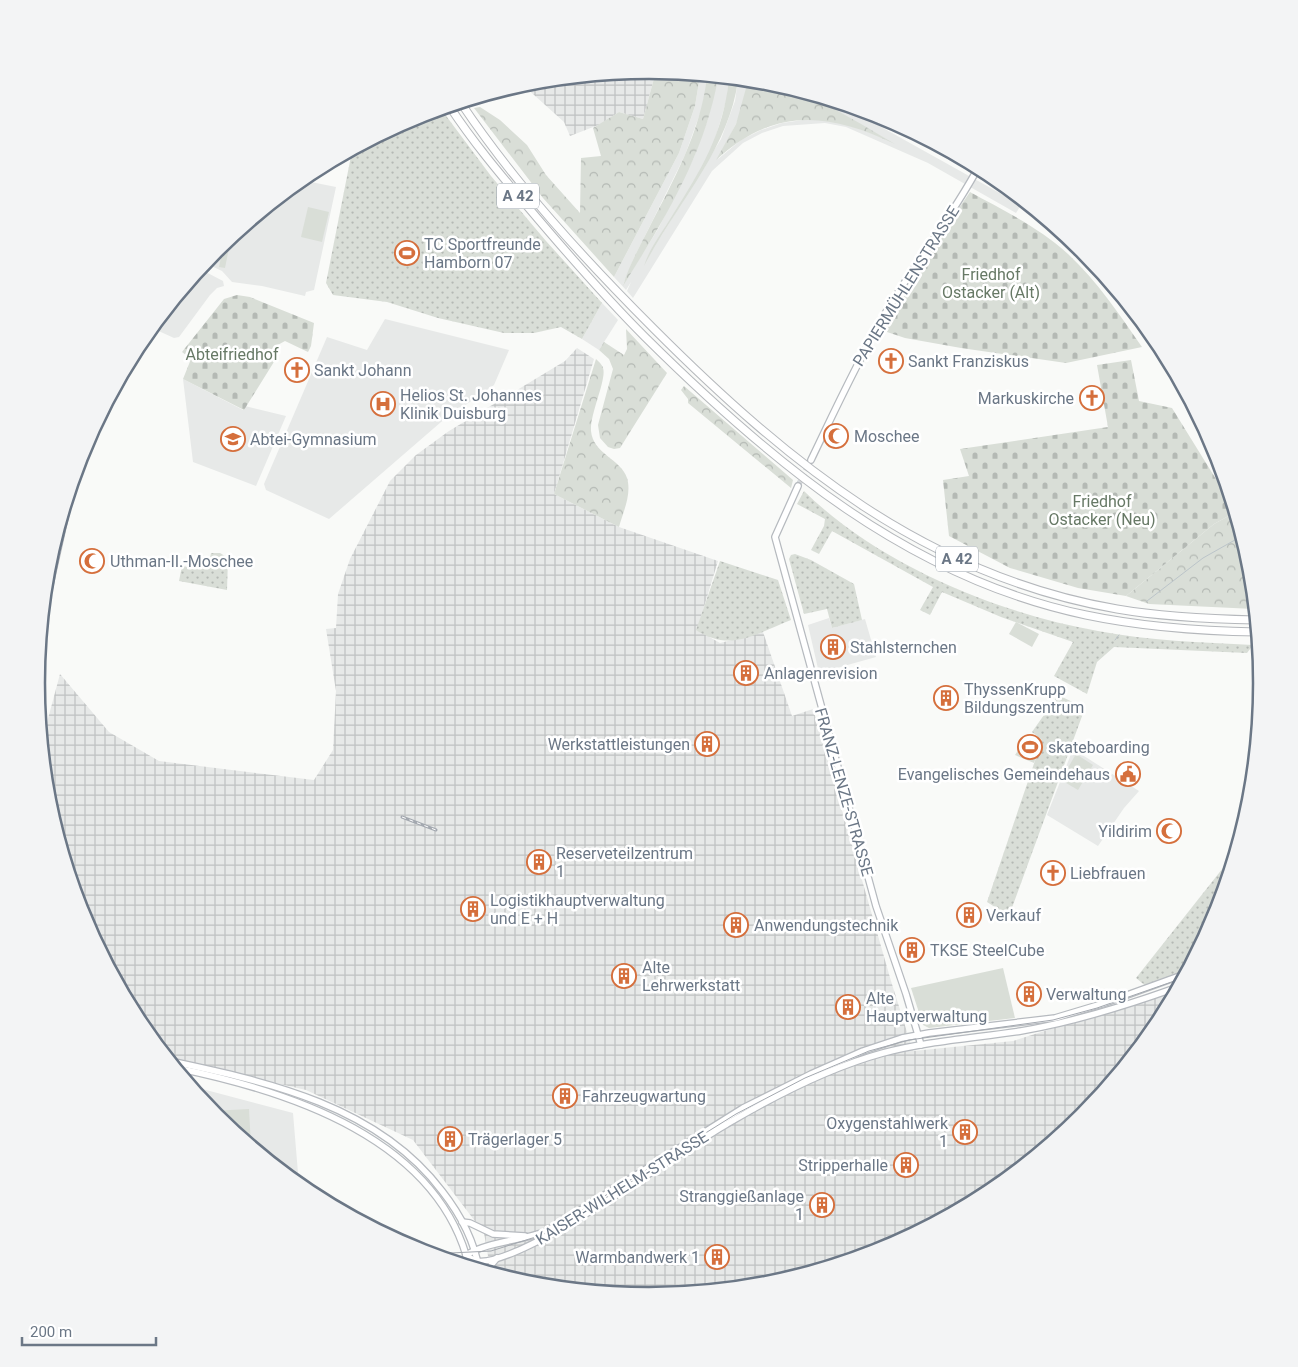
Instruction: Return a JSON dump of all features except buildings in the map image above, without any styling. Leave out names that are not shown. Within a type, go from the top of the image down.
[{"type":"highway","name":"A 42","points":[[465,109],[503,160],[590,262],[634,309],[689,364],[785,449],[859,506],[922,543],[1018,584],[1090,604],[1164,616],[1250,620]]},
{"type":"highway","name":"A 42","points":[[454,112],[497,170],[583,272],[628,319],[720,408],[804,480],[853,515],[938,564],[1015,595],[1084,614],[1162,627],[1251,632]]},
{"type":"main road","name":"PAPIERMÜHLENSTRASSE","points":[[811,460],[862,355],[974,174]]},
{"type":"main road","name":"FRANZ-LENZE-STRASSE","points":[[798,486],[774,537],[876,906],[920,1045]]},
{"type":"main road","name":"KAISER-WILHELM-STRASSE","points":[[618,1190],[722,1120],[762,1098],[872,1048],[918,1036],[1055,1018],[1105,1003],[1177,977]]},
{"type":"main road","name":"KAISER-WILHELM-STRASSE","points":[[477,1261],[497,1258],[515,1252],[725,1125],[787,1091],[868,1058],[920,1045],[1053,1024],[1170,989]]},
{"type":"main road","points":[[180,1063],[259,1081],[308,1097],[357,1119],[396,1144],[421,1166],[451,1202],[475,1250],[477,1261]]},
{"type":"main road","points":[[186,1070],[222,1079],[300,1104],[344,1123],[370,1137],[410,1167],[434,1195],[455,1226],[467,1259]]},
{"type":"main road","points":[[462,1222],[503,1236],[532,1235]]},
{"type":"main road","name":"KAISER-WILHELM-STRASSE","points":[[466,1255],[475,1250],[562,1225]]},
{"type":"main road","points":[[466,1255],[477,1261]]},
{"type":"main road","points":[[490,1266],[497,1258]]},
{"type":"shaded area","points":[[654,79],[643,119],[619,112],[601,124],[570,136],[564,122],[530,91],[609,81]]},
{"type":"shaded area","points":[[699,82],[706,83],[702,108],[685,155],[633,260],[623,285],[658,229],[694,157],[708,119],[717,84],[728,85],[727,98],[714,143],[705,163],[658,241],[721,139],[735,101],[737,86],[747,88],[743,106],[718,159],[741,140],[761,130],[782,123],[803,120],[825,120],[847,124],[886,139],[832,108],[874,123],[1009,198],[1020,207],[1016,213],[928,163],[846,127],[825,123],[783,126],[762,133],[743,143],[712,171],[633,298],[627,291],[631,282],[626,290],[614,277],[679,153],[695,106]]},
{"type":"shaded area","points":[[311,182],[336,187],[314,290],[306,292],[305,296],[262,286],[232,282],[222,271],[212,266],[251,229],[281,204]]},
{"type":"shaded area","points":[[207,272],[223,281],[224,286],[217,288],[210,295],[179,337],[174,338],[159,331],[195,285]]},
{"type":"shaded area","points":[[602,303],[618,320],[599,350],[582,339]]},
{"type":"shaded area","name":"Helios St. Johannes Klinik Duisburg","points":[[385,319],[509,350],[494,385],[441,422],[329,519],[266,490],[264,484],[327,337],[367,350]]},
{"type":"shaded area","points":[[577,348],[594,359],[554,494],[619,527],[718,561],[697,630],[720,643],[763,632],[792,716],[813,709],[913,1051],[1013,1041],[1168,992],[1128,1051],[1103,1082],[1076,1111],[1017,1163],[951,1207],[916,1225],[880,1242],[805,1267],[767,1276],[728,1282],[649,1288],[570,1282],[531,1276],[490,1266],[484,1233],[413,1140],[306,1090],[178,1060],[147,1019],[107,951],[77,878],[66,840],[50,762],[46,725],[60,674],[109,732],[159,761],[314,780],[333,750],[336,691],[326,629],[336,628],[338,594],[350,559],[390,481],[416,455],[449,431],[565,361]]},
{"type":"shaded area","name":"Abtei-Gymnasium","points":[[183,379],[243,410],[245,406],[286,416],[256,486],[193,462]]},
{"type":"shaded area","points":[[829,618],[832,628],[865,619],[876,657],[819,673],[808,625]]},
{"type":"shaded area","points":[[1073,749],[1139,791],[1124,808],[1098,846],[1047,815]]},
{"type":"shaded area","points":[[201,1089],[293,1113],[298,1175],[251,1138]]},
{"type":"green space","points":[[654,79],[699,82],[695,106],[679,153],[614,277],[543,198],[474,108],[480,107],[500,120],[527,145],[546,175],[580,213],[581,158],[601,156],[593,128],[619,112],[643,119]]},
{"type":"green space","points":[[706,83],[717,84],[703,134],[681,186],[623,286],[634,258],[685,156],[704,97]]},
{"type":"green space","points":[[728,85],[737,86],[733,106],[713,153],[644,266],[653,247],[709,151],[722,118]]},
{"type":"green space","points":[[746,88],[805,100],[832,109],[895,144],[870,133],[847,126],[824,121],[802,120],[780,123],[759,131],[738,143],[716,160],[736,124]]},
{"type":"green space","points":[[446,115],[491,176],[602,303],[582,339],[561,327],[534,333],[504,333],[438,318],[387,302],[333,295],[326,283],[351,158],[418,125]]},
{"type":"green space","name":"Friedhof Ostacker (Alt)","points":[[970,192],[1046,236],[1068,254],[1098,287],[1142,347],[1066,363],[961,348],[905,338],[884,331],[933,246]]},
{"type":"green space","points":[[308,207],[329,212],[322,242],[301,237]]},
{"type":"green space","points":[[229,250],[225,268],[219,267],[221,257]]},
{"type":"green space","name":"Abteifriedhof","points":[[237,295],[250,297],[314,323],[311,346],[308,352],[285,341],[274,347],[277,357],[244,410],[183,379],[191,359],[182,352],[224,299]]},
{"type":"green space","points":[[626,329],[667,373],[620,448],[614,449],[608,447],[600,438],[598,425],[613,369],[609,359],[599,350],[604,342],[624,355],[627,349]]},
{"type":"green space","points":[[596,359],[602,365],[604,373],[591,424],[593,439],[602,451],[624,471],[628,484],[626,503],[619,527],[554,494]]},
{"type":"green space","name":"Friedhof Ostacker (Neu)","points":[[1131,360],[1139,401],[1172,408],[1219,484],[1229,516],[1214,524],[1126,596],[1078,588],[1010,568],[949,536],[943,480],[969,476],[960,449],[1108,427],[1097,365]]},
{"type":"green space","points":[[684,386],[793,480],[791,488],[688,403],[688,399],[681,390]]},
{"type":"green space","points":[[804,491],[834,517],[867,541],[903,563],[940,582],[1019,612],[1059,623],[1136,637],[1252,646],[1247,653],[1114,647],[1097,662],[1087,694],[1054,676],[1073,642],[1001,617],[942,592],[930,615],[920,610],[933,587],[832,531],[819,554],[811,550],[824,526],[825,519],[797,504]]},
{"type":"green space","points":[[1229,516],[1241,566],[1248,609],[1149,604],[1126,596],[1214,524]]},
{"type":"green space","points":[[211,553],[220,553],[228,558],[227,590],[179,581],[182,566],[195,568],[210,558]]},
{"type":"green space","points":[[795,554],[811,560],[854,584],[862,620],[832,628],[827,609],[804,614],[789,559],[791,555]]},
{"type":"green space","points":[[720,561],[778,580],[791,620],[755,635],[732,640],[709,637],[696,630]]},
{"type":"green space","points":[[1016,622],[1039,634],[1032,647],[1009,634]]},
{"type":"green space","points":[[1058,695],[1085,708],[1009,916],[987,902],[1042,740],[1032,732]]},
{"type":"green space","name":"skateboarding","points":[[1028,736],[1042,740],[1034,763],[1015,755]]},
{"type":"green space","points":[[1076,754],[1093,765],[1078,790],[1061,780]]},
{"type":"green space","points":[[1224,866],[1207,915],[1178,975],[1147,987],[1136,978]]},
{"type":"green space","points":[[1003,968],[1015,1018],[929,1028],[923,1025],[911,988]]},
{"type":"green space","points":[[249,1109],[251,1138],[222,1111]]},
{"type":"waterway","points":[[1147,601],[1203,558],[1235,540]]},
{"type":"waterway","points":[[1115,640],[1119,635]]},
{"type":"tunnel","points":[[798,486],[809,464]]},
{"type":"tram line","points":[[449,1253],[491,1251],[542,1235],[736,1114],[805,1078],[869,1051],[909,1040],[1053,1020],[1097,1008],[1175,981]]},
{"type":"railway","points":[[402,817],[436,830]]},
{"type":"place","name":"TC Sportfreunde Hamborn 07","points":[[407,253]]},
{"type":"place","name":"Sankt Franziskus","points":[[891,361]]},
{"type":"place","name":"Sankt Johann","points":[[297,370]]},
{"type":"place","name":"Markuskirche","points":[[1092,398]]},
{"type":"place","name":"Helios St. Johannes Klinik Duisburg","points":[[383,404]]},
{"type":"place","name":"Moschee","points":[[836,436]]},
{"type":"place","name":"Abtei-Gymnasium","points":[[233,439]]},
{"type":"place","name":"Uthman-II.-Moschee","points":[[92,561]]},
{"type":"place","name":"Stahlsternchen","points":[[833,647]]},
{"type":"place","name":"Anlagenrevision","points":[[746,673]]},
{"type":"place","name":"ThyssenKrupp Bildungszentrum","points":[[946,698]]},
{"type":"place","name":"Werkstattleistungen","points":[[707,744]]},
{"type":"place","name":"skateboarding","points":[[1030,747]]},
{"type":"place","name":"Evangelisches Gemeindehaus","points":[[1128,774]]},
{"type":"place","name":"Yildirim","points":[[1169,831]]},
{"type":"place","name":"Reserveteilzentrum 1","points":[[539,862]]},
{"type":"place","name":"Liebfrauen","points":[[1053,873]]},
{"type":"place","name":"Logistikhauptverwaltung und E + H","points":[[473,909]]},
{"type":"place","name":"Verkauf","points":[[969,915]]},
{"type":"place","name":"Anwendungstechnik","points":[[736,925]]},
{"type":"place","name":"TKSE SteelCube","points":[[912,950]]},
{"type":"place","name":"Alte Lehrwerkstatt","points":[[624,976]]},
{"type":"place","name":"Verwaltung","points":[[1029,994]]},
{"type":"place","name":"Alte Hauptverwaltung","points":[[848,1007]]},
{"type":"place","name":"Fahrzeugwartung","points":[[565,1096]]},
{"type":"place","name":"Oxygenstahlwerk 1","points":[[965,1132]]},
{"type":"place","name":"Trägerlager 5","points":[[450,1139]]},
{"type":"place","name":"Stripperhalle","points":[[906,1165]]},
{"type":"place","name":"Stranggießanlage 1","points":[[822,1205]]},
{"type":"place","name":"Warmbandwerk 1","points":[[717,1257]]}]
